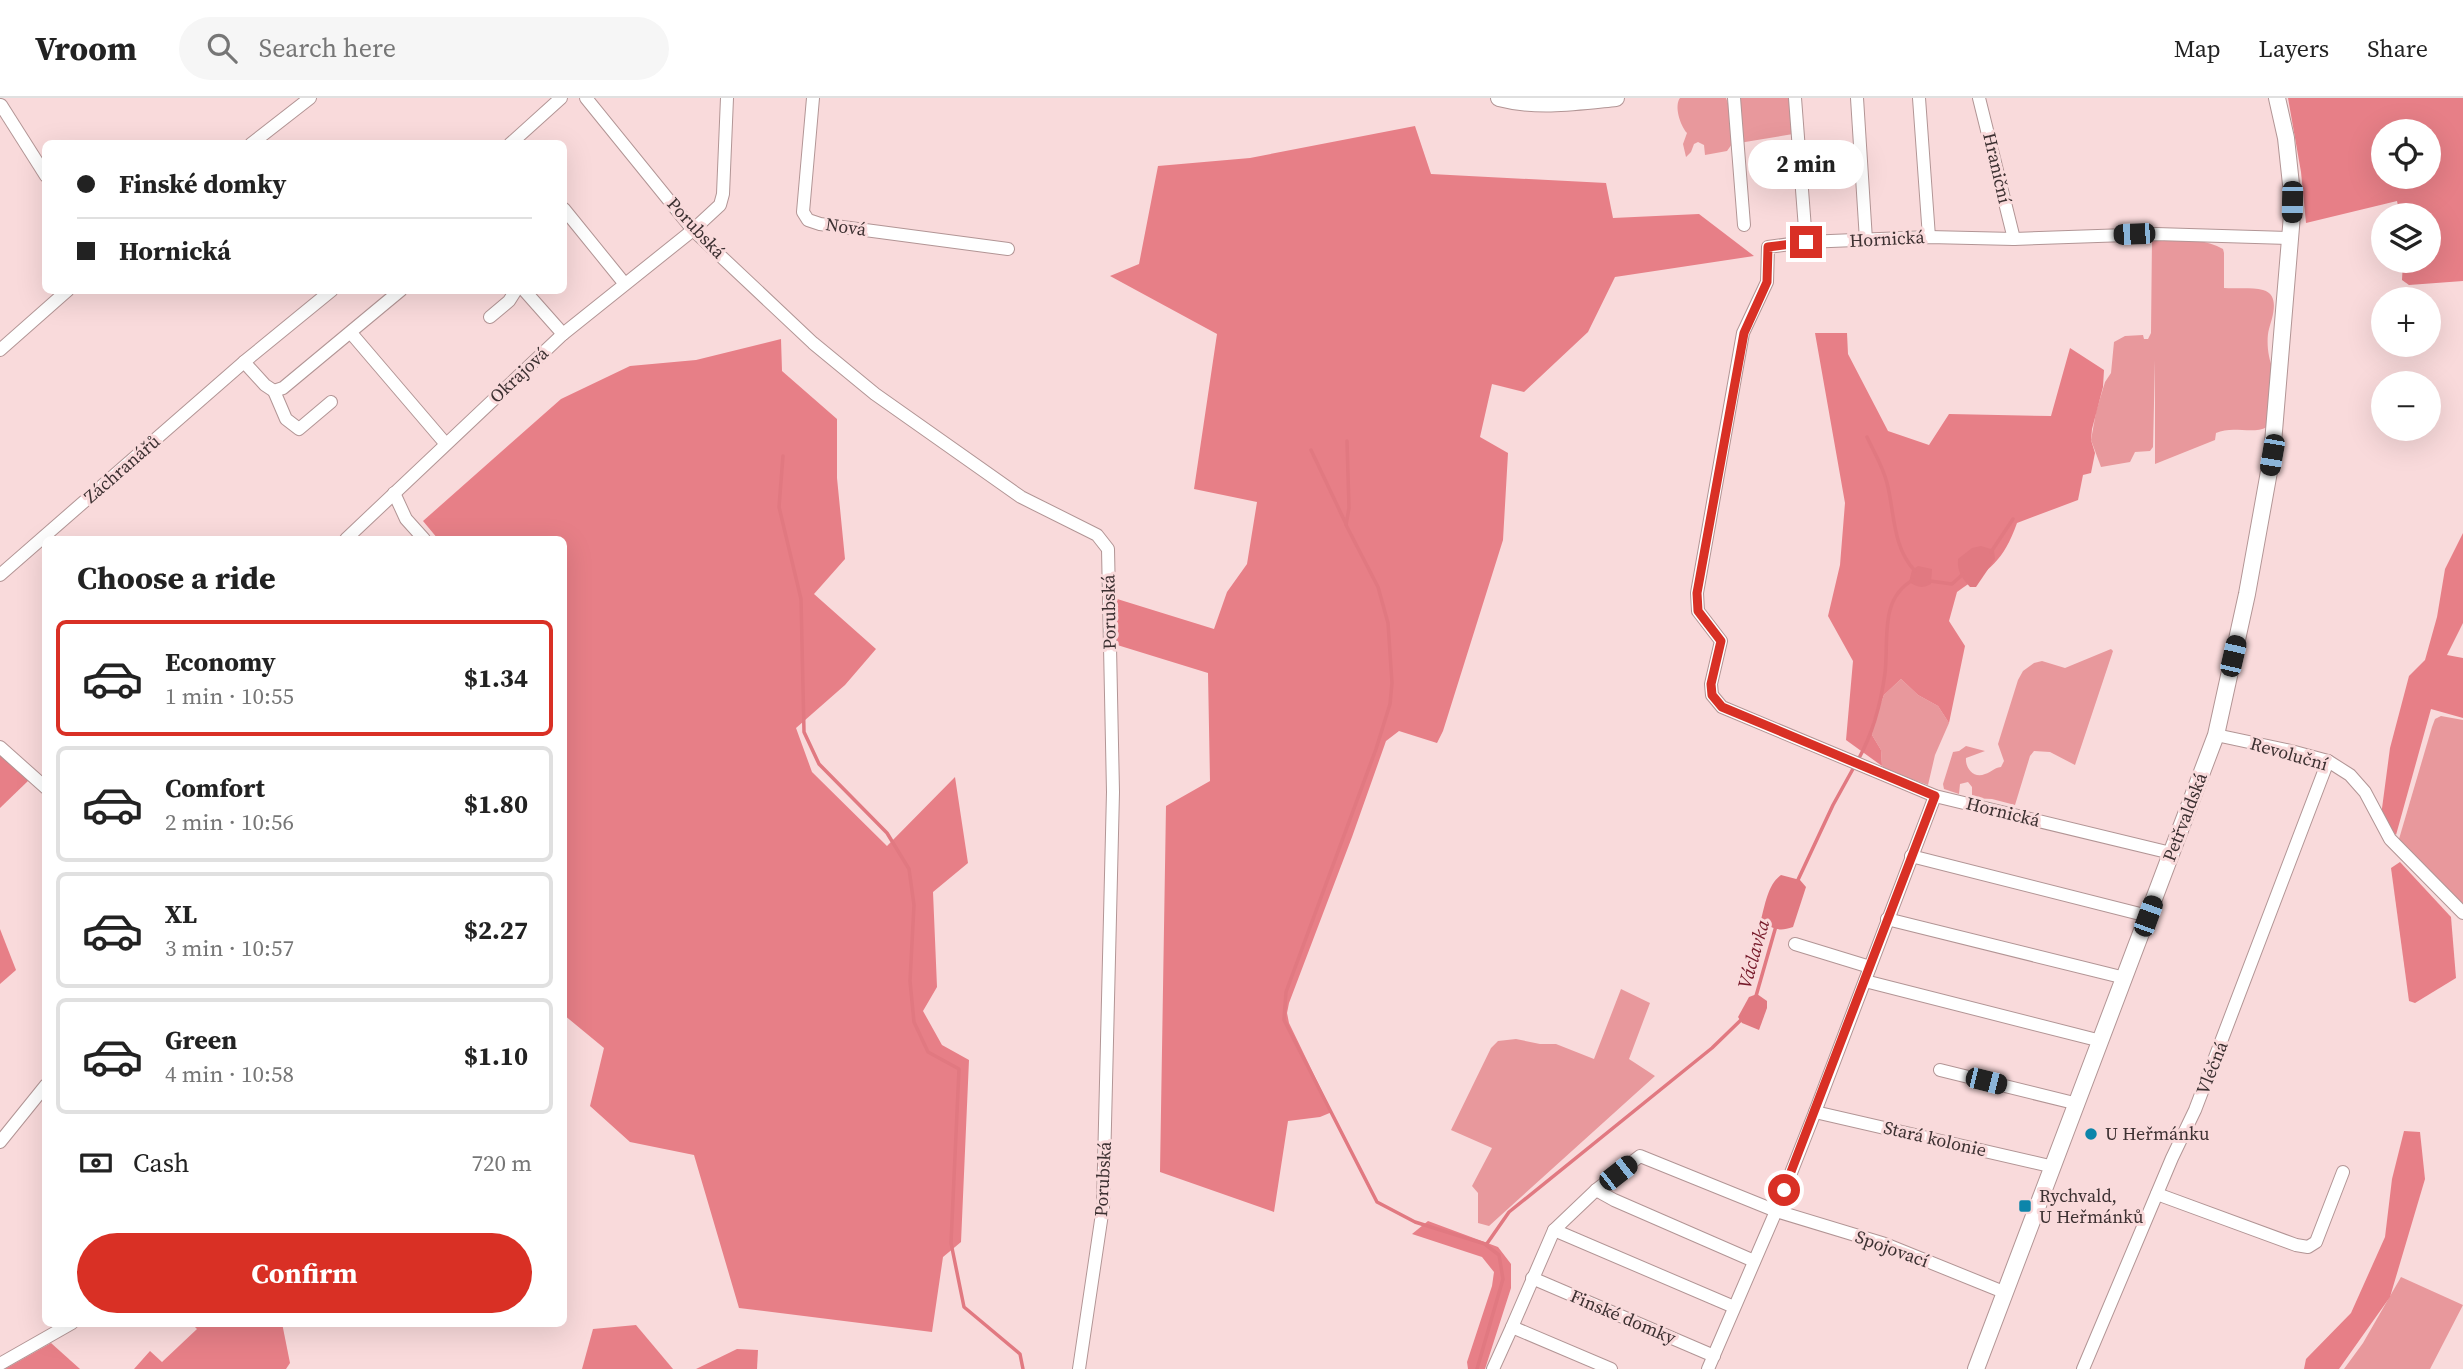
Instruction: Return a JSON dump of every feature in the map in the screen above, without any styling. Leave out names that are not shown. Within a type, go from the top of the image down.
[{"type":"street","points":[[256,140],[310,98]]},
{"type":"street","points":[[514,140],[561,98]]},
{"type":"street","name":"Porubská","points":[[586,98],[693,230],[813,343],[875,394],[1021,496],[1097,535],[1108,549],[1113,792],[1103,1207],[1079,1369]]},
{"type":"street","points":[[693,230],[720,205],[723,194],[727,98]]},
{"type":"street","name":"Nová","points":[[813,98],[803,212],[808,220],[820,224],[1008,248]]},
{"type":"street","points":[[1499,98],[1513,102],[1554,104],[1616,98]]},
{"type":"street","points":[[1734,98],[1744,225]]},
{"type":"street","points":[[1795,98],[1806,242]]},
{"type":"street","points":[[1857,98],[1866,240]]},
{"type":"street","points":[[1919,98],[1928,237]]},
{"type":"street","name":"Hraniční","points":[[1979,98],[2014,239]]},
{"type":"street","name":"Petřvaldská","points":[[1976,1369],[2216,735],[2247,594],[2272,455],[2291,238],[2291,177],[2277,98]]},
{"type":"street","points":[[4,103],[42,169]]},
{"type":"street","points":[[567,213],[624,283]]},
{"type":"street","name":"Okrajová","points":[[394,493],[563,334],[693,230]]},
{"type":"street","name":"Hornická","points":[[2171,853],[1935,796],[1722,707],[1712,695],[1711,684],[1721,641],[1698,611],[1697,593],[1744,333],[1767,282],[1768,247],[1806,242],[1928,237],[2014,239],[2156,233],[2291,238]]},
{"type":"street","points":[[0,350],[63,294]]},
{"type":"street","name":"Záchranářů","points":[[45,536],[244,362],[327,294]]},
{"type":"street","points":[[274,391],[283,388],[396,294]]},
{"type":"street","points":[[490,317],[513,294]]},
{"type":"street","points":[[528,294],[563,334]]},
{"type":"street","points":[[351,333],[445,443]]},
{"type":"street","points":[[244,362],[274,391],[286,419],[299,429],[331,402]]},
{"type":"street","points":[[349,536],[394,493],[406,519],[421,536]]},
{"type":"street","name":"Záchranářů","points":[[0,575],[42,538]]},
{"type":"street","name":"Revoluční","points":[[2216,735],[2328,761],[2350,775],[2365,792],[2390,839],[2463,913]]},
{"type":"street","points":[[0,747],[42,784]]},
{"type":"street","name":"Vléčná","points":[[2082,1369],[2196,1110],[2328,761]]},
{"type":"street","points":[[1708,1369],[1776,1212],[1935,796]]},
{"type":"street","points":[[1911,856],[2148,916]]},
{"type":"street","points":[[1888,919],[2125,978]]},
{"type":"street","points":[[1795,944],[1870,967]]},
{"type":"street","points":[[1865,981],[2101,1041]]},
{"type":"street","points":[[1940,1070],[2078,1104]]},
{"type":"street","points":[[0,1142],[42,1090]]},
{"type":"street","name":"Stará kolonie","points":[[1815,1112],[2054,1167]]},
{"type":"street","points":[[1493,1369],[1554,1230],[1596,1189],[1640,1156],[1776,1212]]},
{"type":"street","points":[[2157,1194],[2308,1247],[2316,1242],[2343,1172]]},
{"type":"street","points":[[1596,1189],[1614,1200],[1754,1261]]},
{"type":"street","name":"Spojovací","points":[[1776,1212],[1885,1244],[2006,1293]]},
{"type":"street","points":[[1554,1230],[1734,1307]]},
{"type":"street","name":"Finské domky","points":[[1532,1278],[1714,1356]]},
{"type":"street","points":[[0,1364],[65,1327]]},
{"type":"street","points":[[1512,1327],[1611,1369]]},
{"type":"shaded area","points":[[1680,98],[1726,98],[1732,144],[1727,151],[1705,155],[1704,145],[1698,142],[1686,157],[1683,144],[1687,133],[1680,121]]},
{"type":"shaded area","points":[[1739,98],[1791,98],[1793,134],[1739,143]]},
{"type":"shaded area","points":[[2288,98],[2463,98],[2463,281],[2409,285],[2402,280],[2402,273],[2441,273],[2441,203],[2371,203],[2371,207],[2306,223],[2301,172]]},
{"type":"shaded area","points":[[1415,126],[1431,174],[1606,183],[1613,218],[1699,214],[1754,256],[1615,277],[1588,332],[1524,392],[1492,384],[1480,437],[1508,453],[1503,540],[1443,731],[1437,743],[1399,731],[1386,741],[1289,1003],[1289,1023],[1332,1112],[1320,1117],[1288,1121],[1274,1212],[1160,1172],[1166,806],[1210,781],[1208,673],[1114,644],[1114,598],[1214,629],[1227,592],[1247,564],[1257,502],[1194,489],[1217,334],[1110,276],[1139,264],[1158,166],[1250,158]]},
{"type":"shaded area","points":[[2152,239],[2179,239],[2215,245],[2223,249],[2224,253],[2224,288],[2258,289],[2272,297],[2274,307],[2268,344],[2273,368],[2267,427],[2222,431],[2216,433],[2215,440],[2155,464],[2155,360],[2153,447],[2150,451],[2135,452],[2130,462],[2101,467],[2091,440],[2096,412],[2105,382],[2111,373],[2114,342],[2125,336],[2143,335],[2144,339],[2148,339],[2151,333]]},
{"type":"shaded area","points":[[1815,333],[1847,333],[1848,354],[1888,431],[1929,445],[1949,414],[2051,416],[2070,348],[2104,370],[2103,387],[2092,429],[2091,440],[2095,453],[2091,473],[2083,475],[2078,500],[2017,523],[2001,556],[1957,592],[1949,621],[1965,646],[1949,723],[1938,706],[1918,695],[1901,679],[1884,695],[1872,724],[1872,735],[1881,750],[1882,766],[1846,740],[1853,661],[1828,616],[1840,565],[1845,503]]},
{"type":"shaded area","points":[[781,339],[782,371],[837,419],[837,478],[845,559],[814,594],[876,649],[845,685],[796,728],[812,772],[887,846],[955,777],[968,863],[933,892],[937,987],[923,1011],[942,1045],[969,1060],[961,1242],[943,1257],[932,1332],[739,1308],[694,1155],[630,1142],[590,1106],[604,1048],[567,1017],[567,536],[436,536],[423,521],[561,399],[630,366],[696,360]]},
{"type":"shaded area","points":[[2463,533],[2463,623],[2447,655],[2463,658],[2463,718],[2431,709],[2396,835],[2381,816],[2390,748],[2409,676],[2425,660],[2437,617],[2445,569]]},
{"type":"shaded area","points":[[1981,546],[1994,550],[1995,559],[1976,587],[1970,587],[1958,568],[1958,559],[1972,548]]},
{"type":"shaded area","points":[[1918,566],[1932,569],[1931,584],[1920,587],[1909,582],[1912,570]]},
{"type":"shaded area","points":[[2111,649],[2113,651],[2075,765],[2050,752],[2034,751],[2030,756],[2015,805],[1992,799],[1972,798],[1972,787],[1968,782],[1960,784],[1959,794],[1944,789],[1943,784],[1953,752],[1966,746],[1985,751],[1966,758],[1969,769],[1974,774],[1981,775],[2001,767],[2004,761],[1998,744],[2023,671],[2042,661],[2065,668]]},
{"type":"shaded area","points":[[1901,679],[1918,695],[1938,706],[1949,723],[1935,755],[1928,785],[1886,770],[1882,766],[1881,750],[1872,735],[1872,724],[1884,695]]},
{"type":"shaded area","points":[[2441,716],[2463,720],[2463,904],[2399,839],[2432,727],[2435,719]]},
{"type":"shaded area","points":[[0,755],[29,780],[0,808]]},
{"type":"shaded area","points":[[2400,862],[2451,917],[2456,978],[2415,1003],[2409,1001],[2391,868]]},
{"type":"shaded area","points":[[1781,875],[1800,880],[1806,887],[1793,927],[1788,929],[1772,927],[1761,920],[1770,889]]},
{"type":"shaded area","points":[[0,929],[16,970],[0,984]]},
{"type":"shaded area","points":[[1621,989],[1650,1003],[1629,1059],[1655,1076],[1489,1226],[1478,1223],[1478,1193],[1472,1186],[1492,1148],[1451,1130],[1491,1048],[1498,1041],[1516,1039],[1556,1044],[1594,1059]]},
{"type":"shaded area","points":[[1757,994],[1767,1001],[1759,1030],[1742,1023],[1738,1017],[1749,997]]},
{"type":"shaded area","points":[[2404,1131],[2420,1132],[2425,1179],[2390,1297],[2339,1369],[2304,1369],[2306,1359],[2351,1313],[2385,1237],[2392,1179]]},
{"type":"shaded area","points":[[1428,1221],[1498,1247],[1511,1264],[1511,1288],[1485,1369],[1468,1369],[1467,1362],[1492,1286],[1494,1272],[1482,1257],[1412,1234]]},
{"type":"shaded area","points":[[2401,1277],[2463,1305],[2430,1369],[2344,1369],[2363,1343]]},
{"type":"shaded area","points":[[636,1325],[673,1369],[582,1369],[593,1329]]},
{"type":"shaded area","points":[[195,1327],[283,1327],[290,1363],[286,1369],[134,1369],[150,1351],[162,1362],[197,1329]]},
{"type":"shaded area","points":[[51,1343],[80,1369],[5,1369]]},
{"type":"shaded area","points":[[737,1349],[758,1350],[757,1369],[696,1369]]},
{"type":"waterway","points":[[1867,437],[1885,477],[1898,540],[1915,571]]},
{"type":"waterway","points":[[1347,441],[1349,508],[1346,525],[1378,587],[1388,623],[1392,683],[1390,704],[1376,749],[1286,992],[1284,1020],[1377,1202],[1415,1222],[1485,1244]]},
{"type":"waterway","points":[[1311,450],[1346,524]]},
{"type":"waterway","points":[[783,456],[779,507],[801,599],[804,732],[819,764],[887,833],[909,869],[914,905],[910,981],[914,1022],[928,1052],[959,1069],[951,1243],[964,1307],[1020,1354],[1023,1369]]},
{"type":"waterway","name":"Václavka","points":[[1991,552],[2013,519]]},
{"type":"waterway","name":"Václavka","points":[[1930,581],[1952,584],[1963,574]]},
{"type":"waterway","name":"Václavka","points":[[1858,760],[1872,729],[1881,695],[1890,609],[1902,588],[1913,580]]},
{"type":"waterway","name":"Václavka","points":[[1797,882],[1854,767]]},
{"type":"waterway","name":"Václavka","points":[[1756,996],[1776,926]]},
{"type":"waterway","name":"Václavka","points":[[1477,1369],[1503,1279],[1499,1255],[1486,1245],[1509,1212],[1712,1048],[1744,1017]]},
{"type":"place","name":"U Heřmánku","points":[[2091,1134]]},
{"type":"place","name":"Rychvald, U Heřmánků","points":[[2025,1206]]},
{"type":"route","points":[[1784,1190],[1935,796],[1722,707],[1712,695],[1711,684],[1721,641],[1698,611],[1697,593],[1744,333],[1767,282],[1768,247],[1806,242]]}]
